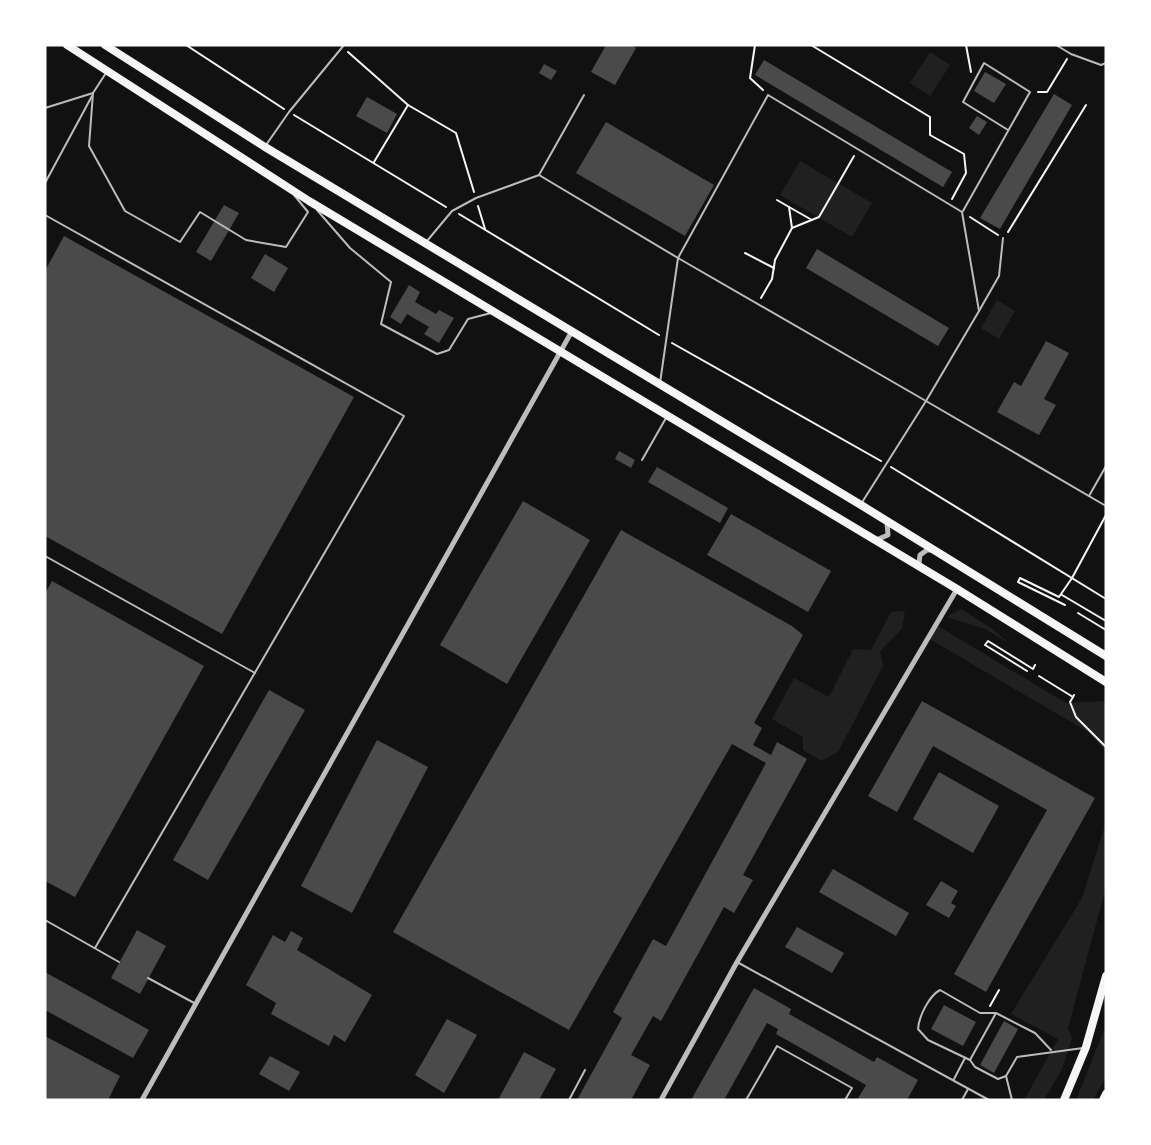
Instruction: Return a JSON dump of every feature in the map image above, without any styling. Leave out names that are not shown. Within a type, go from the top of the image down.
[{"type":"main road","points":[[67,45],[106,73],[309,201],[957,589],[1106,682]]},
{"type":"main road","points":[[105,45],[265,147],[861,505],[1106,656]]},
{"type":"main road","points":[[1064,1100],[1086,1047],[1106,976]]},
{"type":"main road","points":[[1103,1100],[1106,1094]]},
{"type":"street","points":[[142,1100],[572,331]]},
{"type":"street","points":[[872,539],[880,540],[888,535],[889,526],[884,519]]},
{"type":"street","points":[[924,570],[919,563],[920,555],[927,550],[935,551]]},
{"type":"street","points":[[661,1100],[737,962],[957,589]]},
{"type":"lane","points":[[265,147],[341,45]]},
{"type":"lane","points":[[1056,45],[1071,54],[1101,65],[1106,63]]},
{"type":"lane","points":[[979,311],[962,212],[1030,92],[984,63],[963,102],[1008,130]]},
{"type":"lane","points":[[45,183],[106,73]]},
{"type":"lane","points":[[45,108],[93,93]]},
{"type":"lane","points":[[93,93],[89,146],[125,212],[180,242],[200,212],[246,240],[286,247],[308,212],[286,186]]},
{"type":"lane","points":[[426,242],[452,211],[476,198],[539,175],[584,95]]},
{"type":"lane","points":[[660,384],[678,258],[768,95],[962,212]]},
{"type":"lane","points":[[539,175],[758,305],[1106,506]]},
{"type":"lane","points":[[309,201],[351,248],[390,282],[381,324],[437,354],[449,350],[468,320],[494,312]]},
{"type":"lane","points":[[45,215],[404,416],[95,948]]},
{"type":"lane","points":[[861,505],[926,401],[999,276],[1003,238]]},
{"type":"lane","points":[[642,460],[667,416]]},
{"type":"lane","points":[[1089,496],[1106,466]]},
{"type":"lane","points":[[45,556],[255,673]]},
{"type":"lane","points":[[45,920],[119,962]]},
{"type":"lane","points":[[737,962],[988,1100]]},
{"type":"lane","points":[[148,978],[196,1004]]},
{"type":"lane","points":[[1051,1050],[1035,1033],[996,1013],[980,1013],[940,990],[934,993],[919,1021],[918,1029],[928,1040],[970,1060],[975,1067],[998,1079],[1006,1076],[1017,1057],[1051,1050],[1086,1047]]},
{"type":"lane","points":[[970,1060],[996,1013]]},
{"type":"lane","points":[[746,1100],[777,1046],[852,1088],[845,1100]]},
{"type":"lane","points":[[953,1080],[965,1058]]},
{"type":"lane","points":[[569,1100],[585,1070]]},
{"type":"lane","points":[[1006,1076],[1012,1100]]},
{"type":"lane","points":[[962,1100],[968,1089]]},
{"type":"path","points":[[186,45],[289,112],[452,211],[666,339],[886,464],[1106,599]]},
{"type":"path","points":[[341,45],[408,105],[456,133],[485,229]]},
{"type":"path","points":[[755,45],[750,78],[768,95]]},
{"type":"path","points":[[811,45],[930,117],[930,135],[964,154],[966,174],[949,204]]},
{"type":"path","points":[[966,45],[973,83]]},
{"type":"path","points":[[1030,92],[1047,92],[1071,54]]},
{"type":"path","points":[[374,162],[408,105]]},
{"type":"path","points":[[962,212],[1003,238],[1086,105]]},
{"type":"path","points":[[792,228],[819,217],[858,148]]},
{"type":"path","points":[[777,200],[812,220]]},
{"type":"path","points":[[758,305],[772,279],[775,260],[792,228],[789,207]]},
{"type":"path","points":[[745,253],[774,268]]},
{"type":"path","points":[[1061,595],[1106,515]]},
{"type":"path","points":[[1065,606],[1018,582],[1020,578],[1059,597],[1061,595],[1106,621]]},
{"type":"path","points":[[1078,613],[1106,630]]},
{"type":"path","points":[[1027,671],[985,645],[988,641],[1033,669],[1035,665]]},
{"type":"path","points":[[1039,676],[1073,696],[1070,702],[1076,717],[1106,747]]},
{"type":"path","points":[[988,1009],[999,990]]},
{"type":"shaded area","points":[[930,52],[950,65],[930,96],[910,83]]},
{"type":"shaded area","points":[[800,161],[872,203],[852,237],[780,195]]},
{"type":"shaded area","points":[[997,300],[1015,311],[999,339],[981,328]]},
{"type":"shaded area","points":[[961,609],[990,627],[1010,644],[985,629],[946,617]]},
{"type":"shaded area","points":[[905,611],[902,629],[880,651],[883,666],[838,752],[821,761],[803,750],[803,737],[772,719],[794,678],[829,697],[853,649],[871,650],[891,612]]},
{"type":"shaded area","points":[[938,626],[1066,703],[1106,701],[1106,752],[1088,732],[928,638]]},
{"type":"shaded area","points":[[1106,822],[1106,887],[1068,1028],[1072,1038],[1062,1069],[1044,1100],[1024,1100],[1058,1039],[1011,1014],[1082,898]]},
{"type":"shaded area","points":[[1106,1025],[1106,1077],[1093,1100],[1076,1100]]},
{"type":"building","points":[[606,45],[631,45],[636,48],[615,85],[591,72]]},
{"type":"building","points":[[764,60],[952,172],[943,187],[755,75]]},
{"type":"building","points":[[544,64],[557,71],[551,80],[539,73]]},
{"type":"building","points":[[985,72],[1006,84],[994,103],[974,91]]},
{"type":"building","points":[[1054,94],[1072,105],[1000,229],[980,218]]},
{"type":"building","points":[[367,97],[397,114],[387,133],[356,116]]},
{"type":"building","points":[[977,116],[987,122],[979,135],[969,128]]},
{"type":"building","points":[[606,122],[714,185],[685,236],[576,173]]},
{"type":"building","points":[[224,205],[239,213],[211,261],[196,252]]},
{"type":"building","points":[[64,236],[354,397],[222,634],[45,536],[45,271]]},
{"type":"building","points":[[817,249],[949,328],[938,346],[806,268]]},
{"type":"building","points":[[265,254],[288,268],[274,292],[251,278]]},
{"type":"building","points":[[409,285],[420,292],[415,302],[436,314],[439,310],[454,318],[439,343],[424,334],[429,327],[407,314],[401,324],[390,317]]},
{"type":"building","points":[[1046,341],[1069,353],[1044,399],[1056,405],[1039,435],[997,412],[1014,382],[1021,386]]},
{"type":"building","points":[[619,451],[635,460],[631,468],[615,459]]},
{"type":"building","points":[[657,467],[728,508],[720,523],[648,482]]},
{"type":"building","points":[[523,501],[590,540],[507,684],[440,645]]},
{"type":"building","points":[[731,514],[831,571],[808,612],[707,555]]},
{"type":"building","points":[[621,530],[792,626],[803,635],[754,723],[762,728],[753,745],[771,755],[777,742],[807,759],[743,875],[753,880],[734,913],[724,907],[661,1021],[653,1016],[631,1055],[650,1065],[631,1100],[577,1100],[622,1018],[613,1012],[653,939],[666,946],[766,763],[732,744],[569,1030],[393,932]]},
{"type":"building","points":[[52,581],[204,666],[75,897],[45,881],[45,594]]},
{"type":"building","points":[[269,690],[305,710],[208,880],[173,860]]},
{"type":"building","points":[[922,701],[1095,798],[986,992],[954,974],[1047,810],[933,746],[897,812],[868,796]]},
{"type":"building","points":[[377,740],[428,767],[352,913],[301,886]]},
{"type":"building","points":[[939,772],[999,806],[973,853],[913,819]]},
{"type":"building","points":[[833,869],[909,913],[896,936],[819,892]]},
{"type":"building","points":[[941,881],[958,891],[951,903],[956,906],[949,918],[926,905]]},
{"type":"building","points":[[797,927],[844,953],[832,973],[785,947]]},
{"type":"building","points":[[137,930],[166,946],[140,994],[111,978]]},
{"type":"building","points":[[291,931],[303,938],[297,950],[372,995],[345,1042],[334,1035],[329,1046],[271,1014],[276,1003],[246,985],[273,935],[285,942]]},
{"type":"building","points":[[45,972],[149,1030],[133,1058],[45,1010]]},
{"type":"building","points":[[754,988],[791,1009],[789,1014],[874,1062],[877,1057],[918,1080],[907,1100],[857,1100],[866,1085],[776,1034],[778,1029],[767,1023],[724,1100],[691,1100]]},
{"type":"building","points":[[944,1005],[976,1022],[963,1046],[931,1029]]},
{"type":"building","points":[[447,1019],[477,1035],[444,1093],[415,1075]]},
{"type":"building","points":[[1004,1021],[1018,1029],[994,1073],[980,1065]]},
{"type":"building","points":[[45,1036],[120,1076],[108,1100],[45,1100]]},
{"type":"building","points":[[524,1052],[556,1069],[539,1100],[498,1100]]},
{"type":"building","points":[[270,1056],[300,1072],[289,1091],[259,1074]]}]
